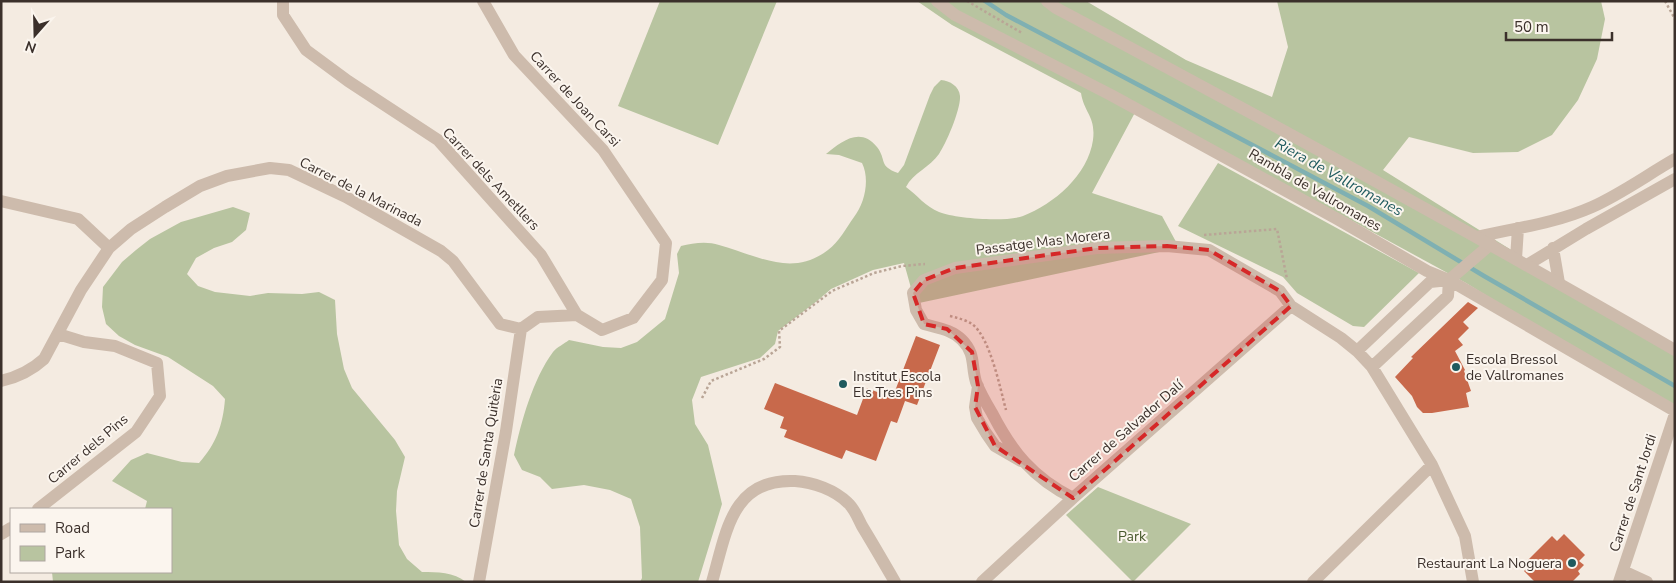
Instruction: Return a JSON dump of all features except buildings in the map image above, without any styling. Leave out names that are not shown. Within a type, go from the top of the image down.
[{"type":"street","name":"Carrer dels Ametllers","points":[[283,1],[283,15],[306,50],[348,81],[438,140],[541,255],[577,315]]},
{"type":"street","name":"Carrer de Joan Carsi","points":[[483,1],[514,55],[603,150],[666,243],[662,280],[633,318],[602,330],[577,315]]},
{"type":"street","name":"Rambla de Vallromanes","points":[[937,1],[955,15],[1111,95],[1339,220],[1430,273],[1449,280],[1675,412]]},
{"type":"street","points":[[1047,1],[1056,8],[1185,76],[1491,244],[1675,350]]},
{"type":"street","points":[[1477,237],[1553,221],[1592,207],[1645,179],[1675,159]]},
{"type":"street","name":"Carrer de la Marinada","points":[[1,380],[35,368],[44,359],[81,290],[110,248],[131,229],[200,186],[227,176],[270,168],[289,170],[346,197],[441,252],[452,261],[500,324],[521,329]]},
{"type":"street","points":[[1521,262],[1553,248],[1675,179]]},
{"type":"street","points":[[1,201],[78,219],[110,248]]},
{"type":"street","points":[[1518,228],[1521,262]]},
{"type":"street","points":[[1357,350],[1430,282],[1449,280],[1491,244]]},
{"type":"street","name":"Passatge Mas Morera","points":[[1073,498],[1041,478],[1023,462],[1000,430],[978,386],[972,352],[962,339],[947,329],[924,324],[916,310],[914,293],[924,280],[956,268],[1097,248],[1167,246],[1210,250],[1280,291],[1291,306],[1357,350],[1372,367],[1432,465],[1466,536],[1473,582]]},
{"type":"street","points":[[1553,248],[1559,283]]},
{"type":"street","points":[[1372,367],[1448,296],[1449,280]]},
{"type":"street","name":"Carrer de Salvador Dalí","points":[[982,582],[1073,498],[1291,306]]},
{"type":"street","points":[[521,329],[538,318],[577,315]]},
{"type":"street","name":"Carrer de Santa Quitèria","points":[[479,582],[506,431],[521,329]]},
{"type":"street","name":"Carrer dels Pins","points":[[39,508],[136,432],[160,396],[157,363],[115,346],[84,342],[58,334]]},
{"type":"street","name":"Passatge Mas Morera","points":[[978,386],[975,407],[978,418],[986,433],[995,446],[1023,462]]},
{"type":"street","name":"Carrer de Sant Jordi","points":[[1621,576],[1675,412]]},
{"type":"street","points":[[1313,582],[1432,465]]},
{"type":"street","points":[[712,582],[730,518],[741,502],[750,493],[761,487],[787,481],[814,484],[834,492],[849,503],[895,582]]},
{"type":"street","points":[[1621,576],[1646,582]]},
{"type":"path","points":[[1665,1],[1675,19]]},
{"type":"path","points":[[1198,236],[1277,229],[1288,285],[1283,281]]},
{"type":"path","points":[[702,398],[711,381],[764,358],[780,347],[780,331],[832,290],[874,273],[902,266],[932,264]]},
{"type":"path","points":[[943,314],[966,320],[973,325],[985,342],[991,356],[1008,417],[1000,430]]},
{"type":"highlighted area","points":[[1167,246],[1209,250],[1280,291],[1291,306],[1073,498],[995,446],[975,407],[978,386],[972,352],[947,329],[924,324],[913,293],[924,280],[955,268],[1097,248]]},
{"type":"green space","points":[[660,1],[777,1],[718,145],[618,106]]},
{"type":"green space","points":[[917,1],[1086,1],[1186,60],[1272,97],[1288,47],[1277,1],[1601,1],[1605,19],[1597,59],[1578,100],[1552,135],[1518,152],[1473,153],[1409,137],[1383,170],[1675,352],[1675,413],[1466,283],[1139,105],[1092,193],[1162,216],[1181,251],[1164,251],[919,303],[911,288],[904,263],[873,270],[831,289],[778,331],[775,344],[760,358],[701,377],[692,400],[695,424],[708,445],[722,504],[698,582],[640,582],[642,578],[640,527],[631,499],[610,490],[584,485],[552,489],[540,477],[522,470],[514,455],[524,415],[539,375],[555,350],[569,340],[603,347],[621,348],[637,342],[665,319],[679,273],[677,254],[681,246],[710,243],[774,262],[787,263],[801,262],[814,258],[828,250],[839,239],[858,211],[865,191],[866,176],[862,163],[839,155],[826,154],[851,138],[864,138],[871,141],[877,147],[885,165],[898,173],[904,165],[930,95],[934,87],[941,80],[954,85],[958,89],[960,102],[956,117],[939,154],[906,187],[934,210],[957,216],[981,219],[1006,219],[1023,216],[1046,204],[1068,187],[1077,176],[1090,153],[1093,140],[1093,125],[1082,100],[1081,93],[952,25]]},
{"type":"green space","points":[[1218,163],[1419,273],[1364,327],[1353,326],[1297,293],[1283,277],[1178,226]]},
{"type":"green space","points":[[233,207],[250,213],[246,230],[232,242],[214,248],[196,258],[187,274],[198,286],[215,292],[250,296],[268,293],[302,294],[319,292],[335,300],[337,334],[344,369],[352,388],[395,440],[405,457],[397,491],[396,511],[399,545],[407,559],[422,572],[451,574],[466,582],[53,582],[52,573],[172,573],[172,508],[145,508],[147,501],[112,481],[131,460],[147,453],[182,462],[199,463],[210,449],[218,434],[225,399],[213,386],[168,357],[135,345],[119,336],[106,324],[102,307],[103,287],[122,262],[150,239],[181,222]]},
{"type":"green space","name":"Park","points":[[1098,487],[1191,524],[1133,582],[1066,515]]},
{"type":"waterway","name":"Riera de Vallromanes","points":[[985,1],[1006,15],[1368,206],[1484,276],[1675,386]]},
{"type":"place","name":"Escola Bressol de Vallromanes","points":[[1456,367]]},
{"type":"place","name":"Institut Escola Els Tres Pins","points":[[843,384]]},
{"type":"place","name":"Restaurant La Noguera","points":[[1572,563]]}]
